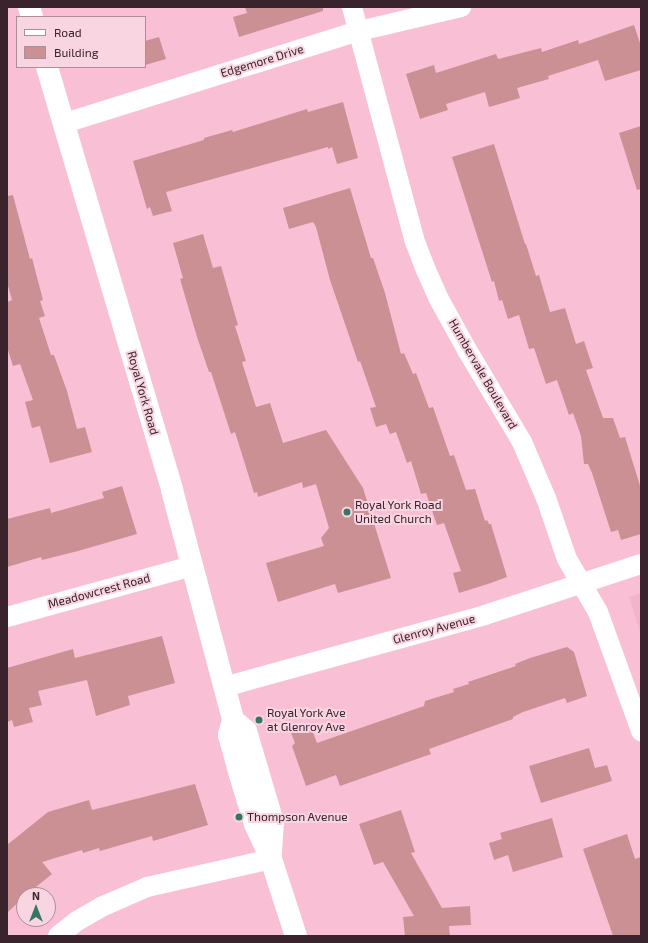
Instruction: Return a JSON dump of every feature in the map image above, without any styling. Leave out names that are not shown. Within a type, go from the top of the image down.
[{"type":"main road","name":"Royal York Road","points":[[48,68],[172,490],[233,720],[229,736],[240,775],[255,824],[271,859],[296,936]]},
{"type":"street","name":"Humbervale Boulevard","points":[[352,7],[414,239],[426,270],[467,350],[522,442],[546,498],[567,559],[598,612],[641,732]]},
{"type":"street","name":"Edgemore Drive","points":[[65,123],[359,31],[461,7]]},
{"type":"street","name":"Glenroy Avenue","points":[[224,687],[485,615],[641,564]]},
{"type":"street","name":"Meadowcrest Road","points":[[7,617],[192,566]]},
{"type":"street","points":[[58,936],[83,917],[147,887],[271,859]]},
{"type":"shaded area","points":[[641,593],[641,635],[629,597]]},
{"type":"building","points":[[245,7],[323,7],[323,11],[239,37],[233,17],[247,13]]},
{"type":"building","points":[[634,25],[641,46],[641,70],[605,81],[598,60],[548,76],[549,79],[517,88],[520,98],[489,107],[485,92],[446,104],[448,110],[420,119],[406,74],[434,65],[436,73],[496,54],[498,59],[541,48],[542,52],[578,40],[579,44]]},
{"type":"building","points":[[159,37],[166,59],[146,65],[146,41]]},
{"type":"building","points":[[343,102],[358,158],[337,164],[332,147],[328,149],[328,147],[166,192],[172,211],[153,216],[150,207],[147,209],[133,161],[232,130],[233,132],[307,109],[308,112]]},
{"type":"building","points":[[641,126],[641,189],[637,190],[619,133]]},
{"type":"building","points":[[494,144],[525,244],[536,276],[539,275],[550,312],[565,308],[576,344],[584,341],[593,368],[586,370],[603,418],[613,418],[620,438],[625,437],[641,489],[641,534],[621,540],[618,530],[611,532],[592,473],[588,464],[584,464],[581,436],[573,413],[569,415],[557,380],[546,384],[534,348],[529,349],[519,315],[508,319],[502,300],[499,301],[494,281],[492,282],[452,157]]},
{"type":"building","points":[[350,188],[371,258],[373,258],[385,293],[401,354],[404,353],[413,374],[416,373],[429,408],[433,407],[450,456],[454,455],[466,490],[475,489],[485,521],[487,520],[489,524],[491,524],[507,577],[459,593],[453,573],[461,571],[444,523],[437,525],[426,493],[421,494],[411,461],[407,463],[396,432],[390,434],[386,424],[376,427],[370,408],[376,407],[360,361],[358,362],[330,280],[316,227],[313,222],[289,229],[283,208]]},
{"type":"building","points":[[13,195],[30,259],[32,258],[43,300],[40,301],[45,316],[39,318],[51,355],[54,355],[67,391],[77,429],[85,427],[92,452],[50,463],[40,426],[32,428],[25,402],[33,400],[20,364],[13,366],[7,347],[7,302],[12,300],[7,282],[7,196]]},
{"type":"building","points":[[203,234],[213,268],[221,266],[238,325],[235,326],[246,361],[242,362],[256,407],[270,403],[283,443],[326,430],[363,488],[391,578],[338,593],[335,584],[278,602],[266,563],[324,546],[321,538],[329,528],[316,484],[303,488],[302,482],[258,497],[257,492],[254,493],[235,432],[231,434],[211,372],[209,372],[180,279],[183,278],[173,243]]},
{"type":"building","points":[[122,486],[137,534],[78,551],[42,560],[41,557],[7,567],[7,519],[50,508],[51,513],[104,498],[102,492]]},
{"type":"building","points":[[162,636],[175,683],[128,696],[130,705],[96,716],[87,680],[38,691],[42,705],[29,708],[33,722],[14,727],[12,720],[7,722],[7,668],[73,649],[75,658]]},
{"type":"building","points":[[567,647],[574,652],[587,696],[567,703],[565,698],[523,712],[513,717],[513,719],[429,749],[431,754],[340,786],[336,775],[306,786],[292,746],[295,743],[291,733],[311,727],[317,743],[424,706],[425,701],[454,692],[453,689],[469,684],[468,682],[516,666],[515,664],[530,658]]},
{"type":"building","points":[[589,748],[595,768],[607,765],[612,781],[541,803],[529,766]]},
{"type":"building","points":[[195,784],[208,825],[153,841],[152,836],[100,851],[99,848],[83,853],[82,850],[42,862],[52,874],[36,887],[16,887],[16,905],[7,913],[7,845],[48,812],[89,800],[92,810]]},
{"type":"building","points":[[401,810],[415,852],[411,853],[442,908],[470,906],[471,925],[449,926],[450,936],[405,936],[403,917],[414,916],[383,862],[374,865],[359,824]]},
{"type":"building","points":[[552,818],[563,857],[513,872],[508,855],[494,860],[489,843],[502,839],[500,833]]},
{"type":"building","points":[[627,834],[635,859],[641,857],[641,936],[613,936],[583,849]]},
{"type":"place","name":"Royal York Road United Church","points":[[347,512]]},
{"type":"place","name":"Royal York Ave at Glenroy Ave","points":[[259,720]]},
{"type":"place","name":"Thompson Avenue","points":[[239,817]]}]
